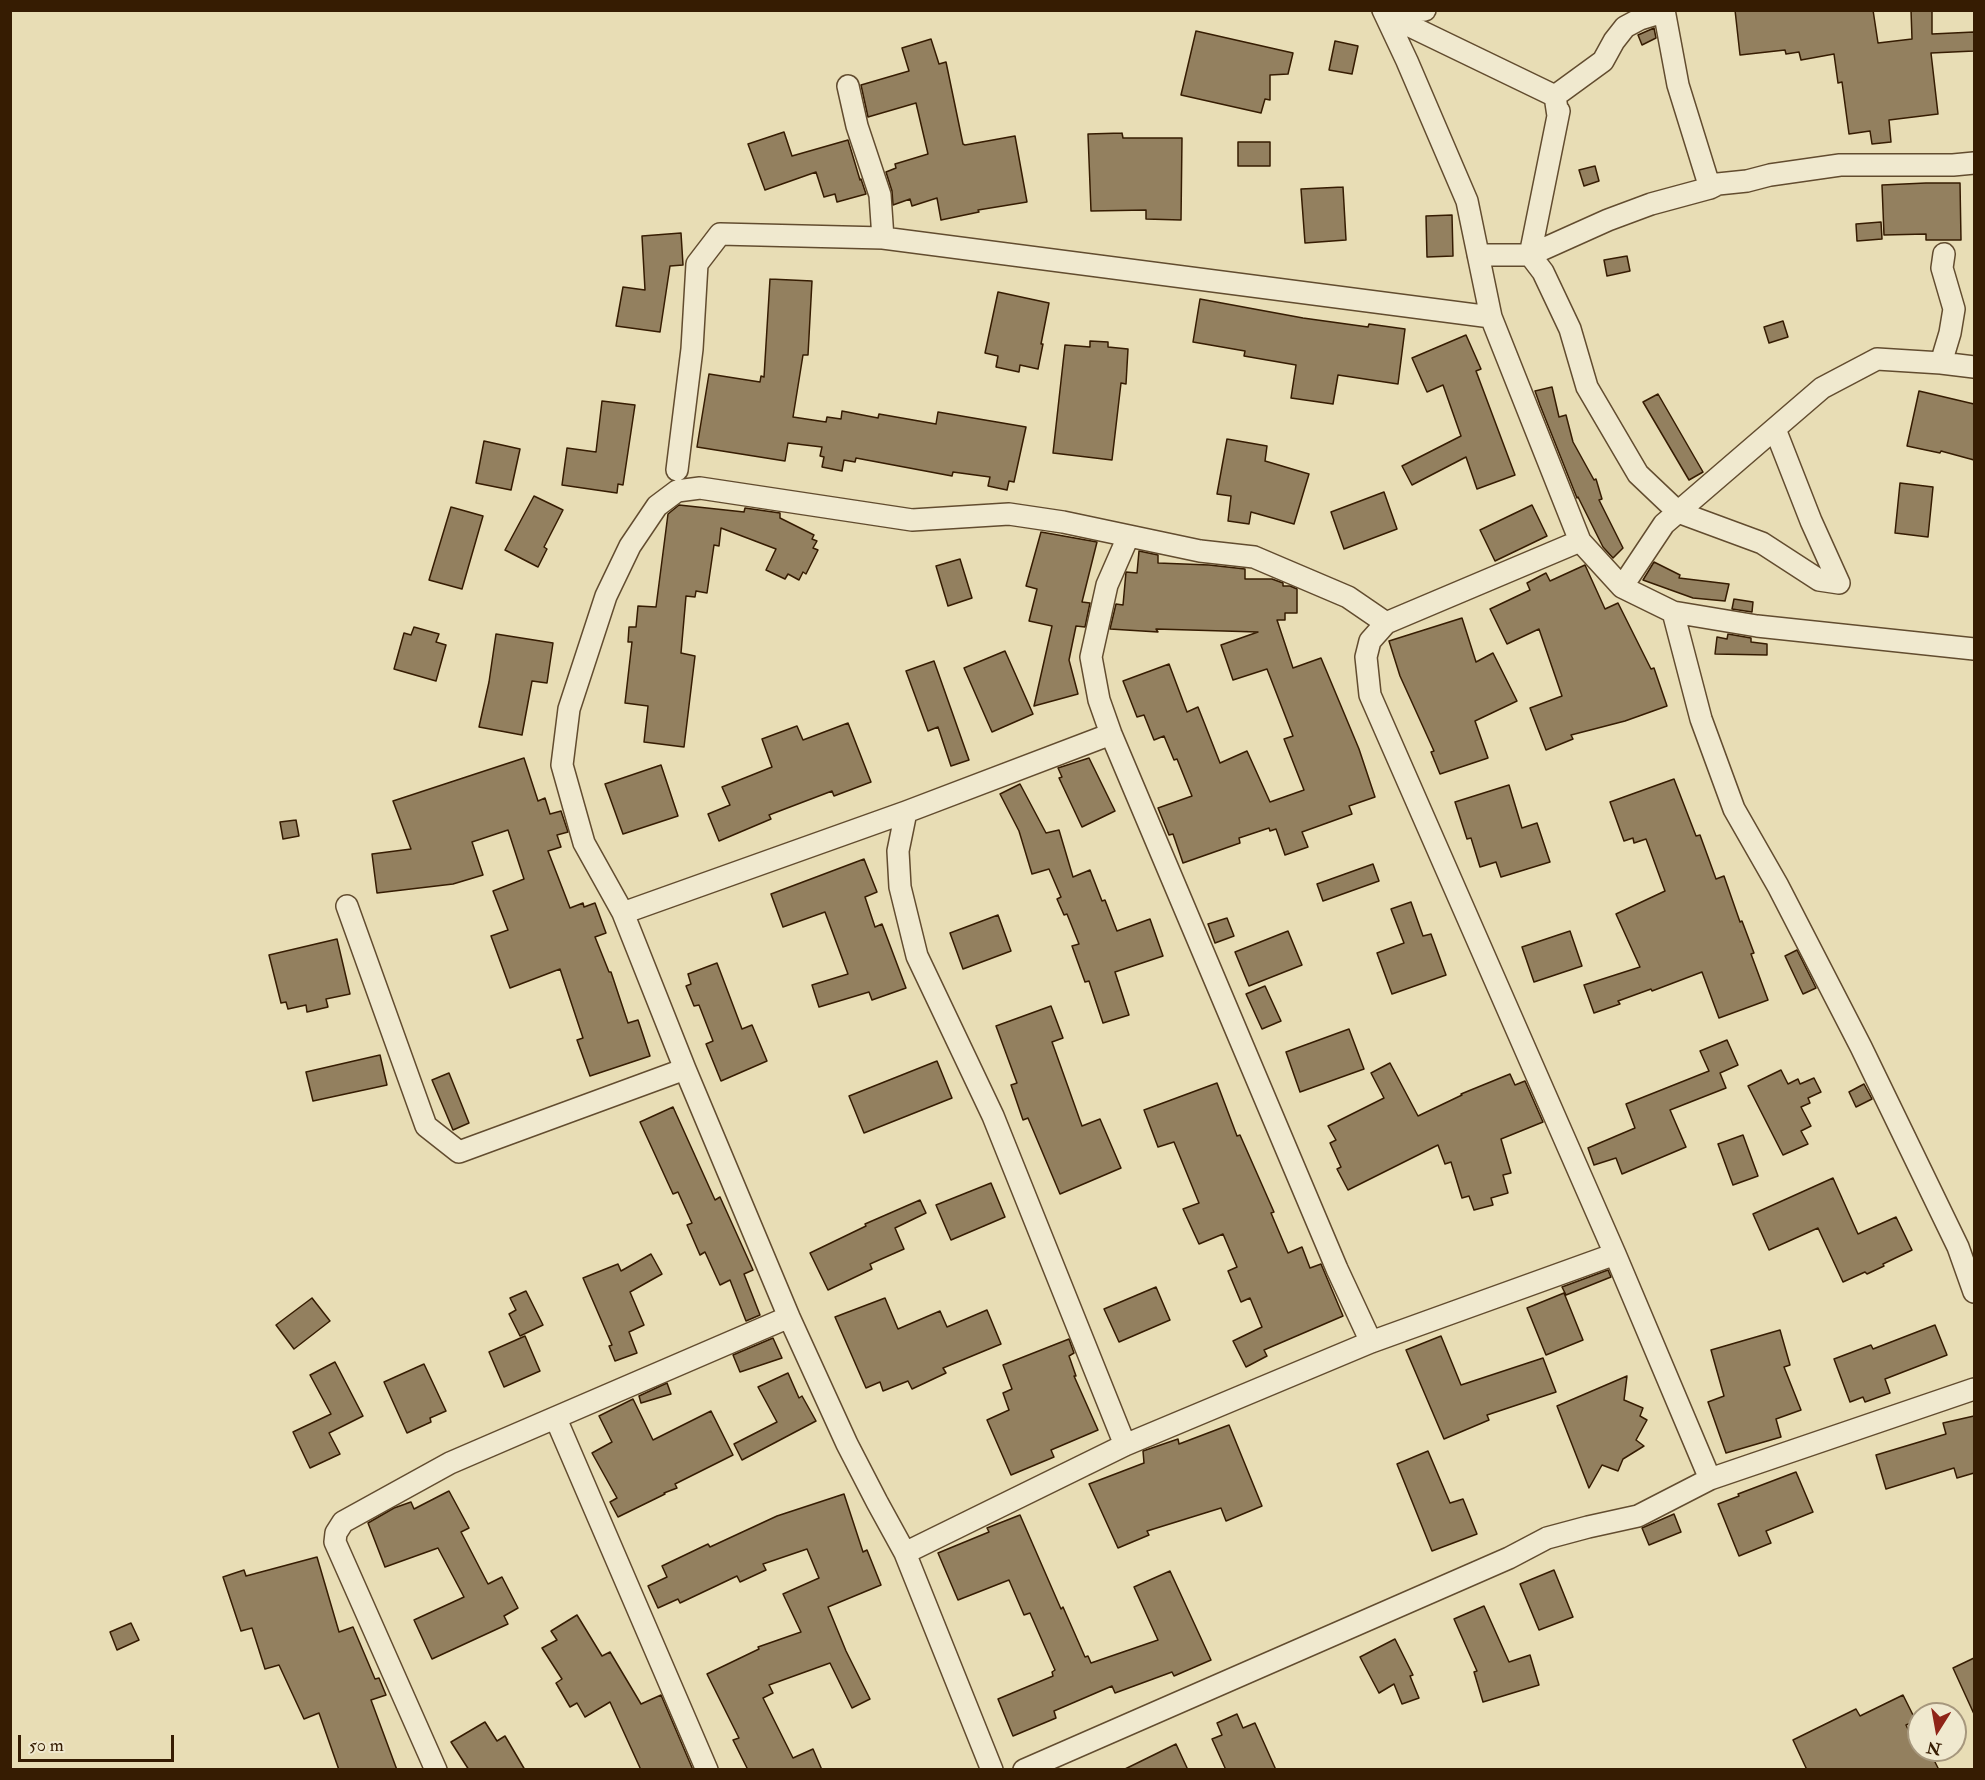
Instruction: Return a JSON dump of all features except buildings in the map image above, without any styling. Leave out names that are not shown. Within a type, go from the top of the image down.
[{"type":"street","points":[[1384,12],[1425,10]]},
{"type":"street","points":[[1710,188],[1678,85],[1664,11],[1625,27],[1603,61],[1557,108],[1530,255],[1543,272],[1569,329],[1587,387],[1638,474],[1678,512],[1762,543],[1819,580],[1839,583],[1798,490],[1775,429]]},
{"type":"street","points":[[1384,12],[1557,108]]},
{"type":"street","points":[[1384,12],[1467,201],[1491,317],[1580,541],[1622,587],[1673,612],[1757,626],[1974,649]]},
{"type":"street","points":[[848,86],[857,126],[880,195],[883,238]]},
{"type":"street","points":[[1478,255],[1530,255],[1608,220],[1651,204],[1718,184],[1840,165],[1974,163]]},
{"type":"street","points":[[677,470],[692,349],[697,264],[720,234],[883,238],[1491,317]]},
{"type":"street","points":[[1941,363],[1954,309],[1942,268],[1944,254]]},
{"type":"street","points":[[1622,587],[1664,524],[1822,388],[1877,359],[1941,363],[1974,368]]},
{"type":"street","points":[[992,1770],[905,1553],[847,1444],[789,1317],[623,913],[584,843],[562,765],[569,709],[606,596],[630,546],[657,506],[677,491],[700,488],[912,520],[1009,514],[1063,522],[1200,551],[1254,557],[1348,597],[1386,622]]},
{"type":"street","points":[[1128,537],[1107,585],[1091,657],[1099,700],[1111,734],[1337,1269],[1371,1342]]},
{"type":"street","points":[[1580,541],[1386,622],[1370,641],[1366,657],[1370,695],[1615,1254],[1710,1479]]},
{"type":"street","points":[[1673,612],[1701,719],[1734,809],[1779,886],[1861,1047],[1958,1247],[1974,1292]]},
{"type":"street","points":[[623,913],[906,812],[1111,734]]},
{"type":"street","points":[[906,812],[898,851],[900,887],[917,956],[993,1116],[1125,1445]]},
{"type":"street","points":[[347,906],[426,1126],[459,1152],[685,1068]]},
{"type":"street","points":[[905,1553],[1125,1445],[1371,1342],[1615,1254]]},
{"type":"street","points":[[436,1770],[335,1542],[336,1533],[344,1522],[450,1464],[789,1317]]},
{"type":"street","points":[[1024,1770],[1498,1562],[1547,1538],[1638,1516],[1710,1479],[1974,1389]]},
{"type":"street","points":[[556,1419],[707,1770]]}]
